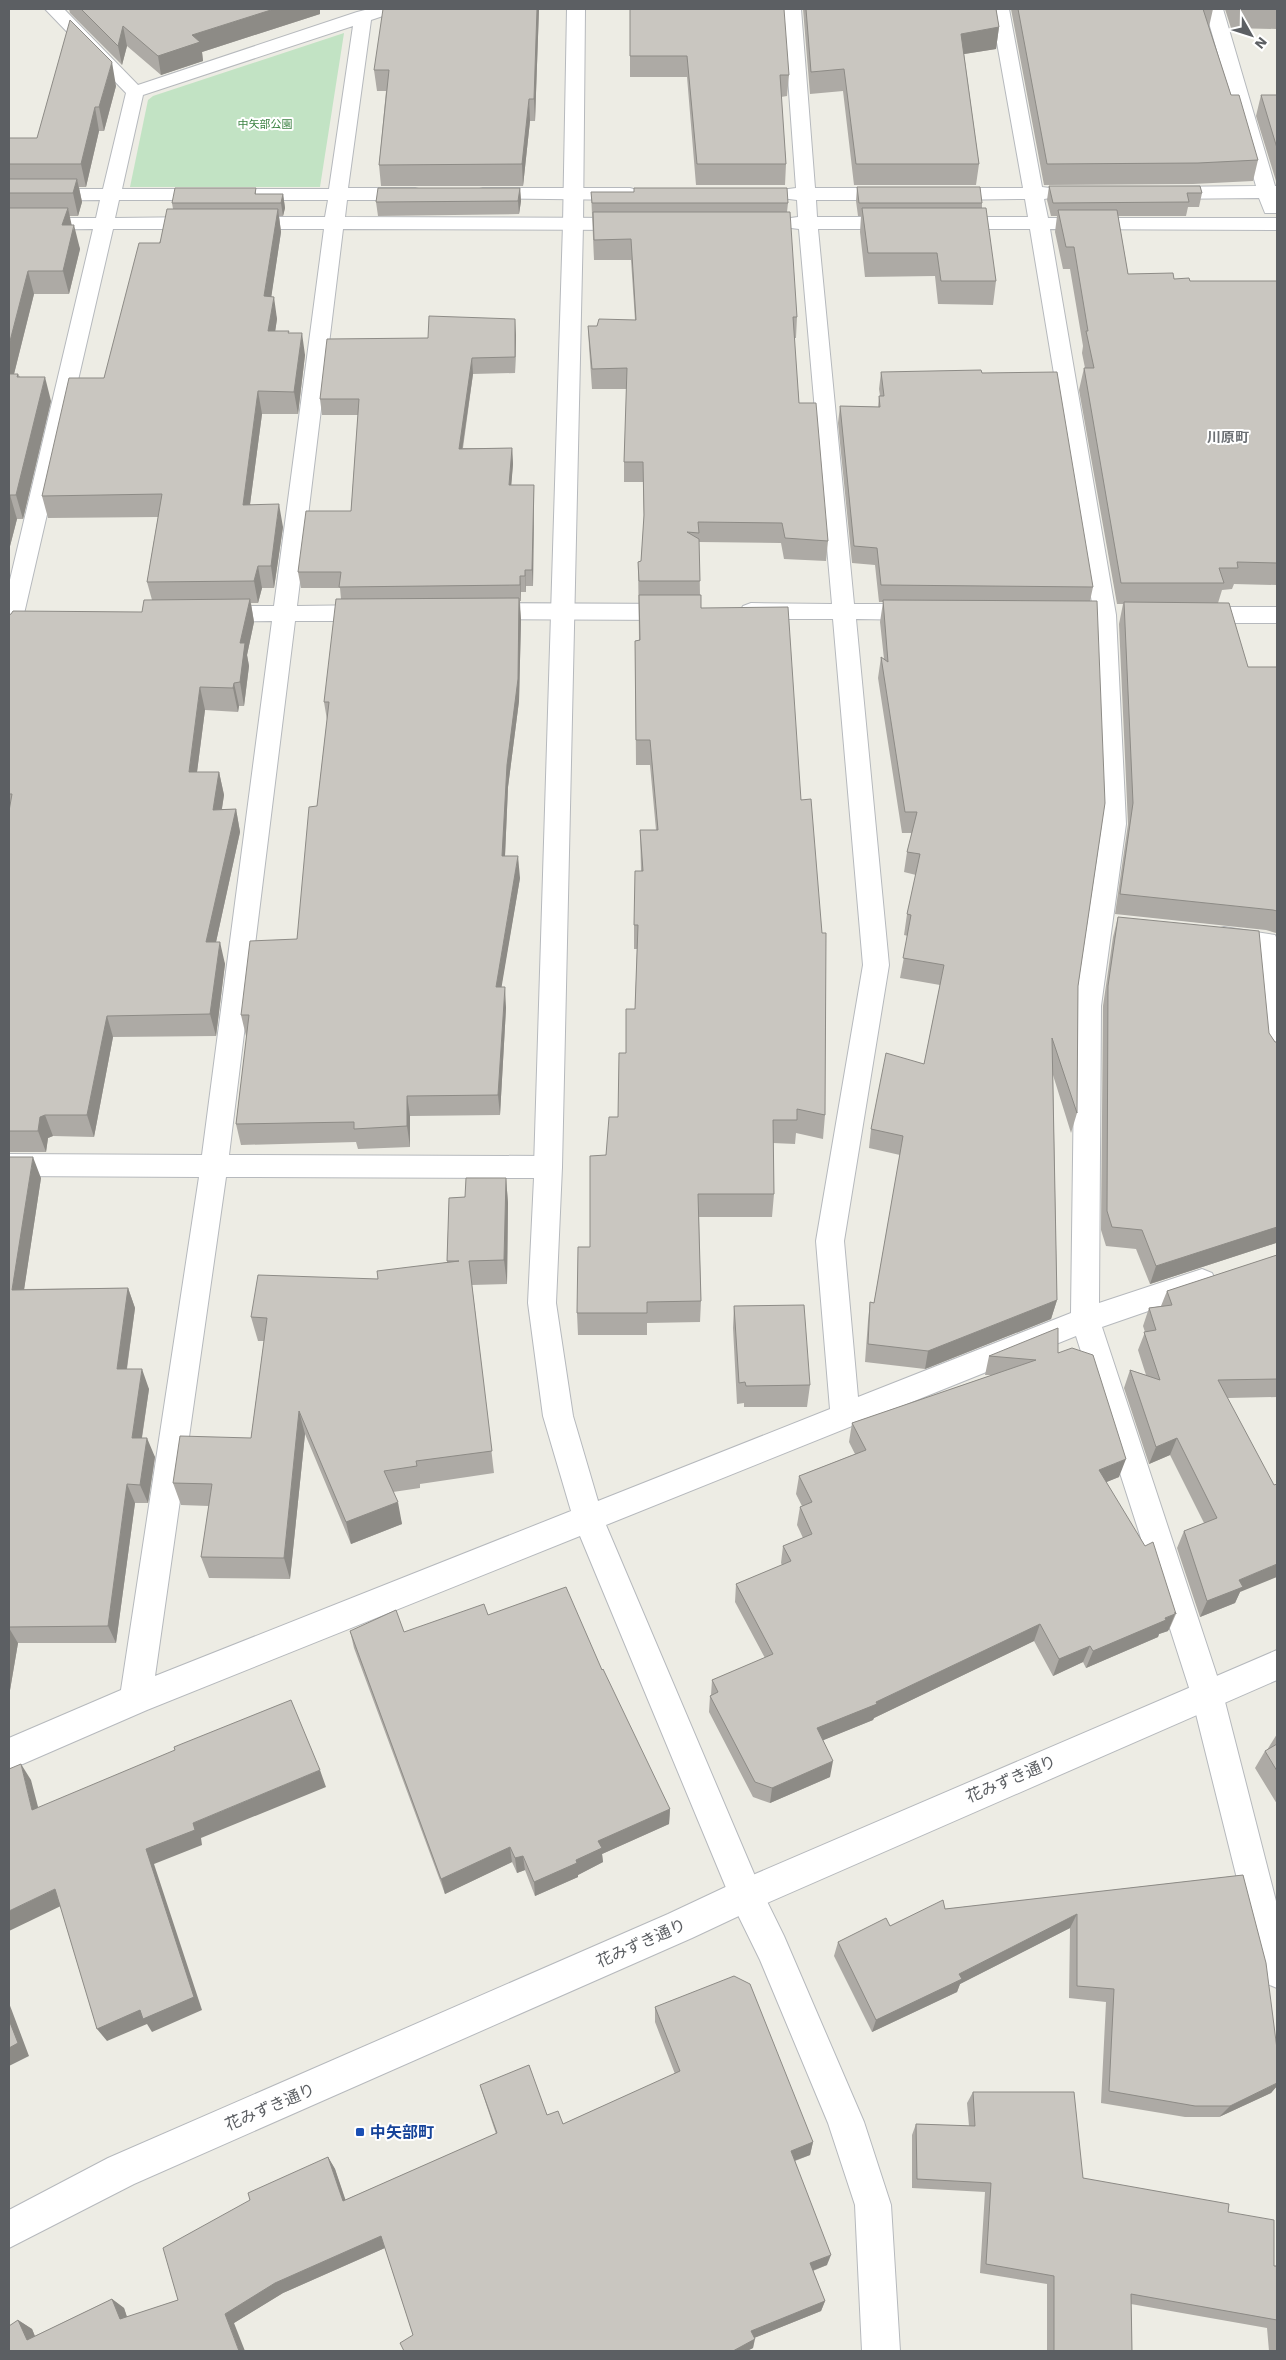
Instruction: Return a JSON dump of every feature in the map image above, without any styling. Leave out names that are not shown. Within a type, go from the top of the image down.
[{"type":"street","points":[[54,9],[135,92]]},
{"type":"street","points":[[135,92],[386,9]]},
{"type":"street","points":[[576,9],[573,224],[548,1167],[542,1302],[558,1416],[588,1519],[746,1895],[772,1948],[846,2122],[873,2205],[879,2350]]},
{"type":"street","points":[[792,9],[808,222],[842,611],[876,964],[830,1241],[845,1417]]},
{"type":"street","points":[[1000,9],[1040,223],[1105,615],[1114,824],[1111,925],[1088,1006],[1085,1320],[1207,1694],[1277,1971]]},
{"type":"street","points":[[933,223],[1277,225],[1272,192],[1214,9]]},
{"type":"street","points":[[136,1699],[214,1167],[286,614],[338,194],[363,16]]},
{"type":"street","points":[[15,619],[135,92]]},
{"type":"street","points":[[1140,193],[1272,192]]},
{"type":"street","points":[[766,194],[1072,193]]},
{"type":"street","points":[[9,195],[436,194]]},
{"type":"street","points":[[465,194],[650,194]]},
{"type":"street","points":[[9,224],[335,222],[651,224]]},
{"type":"street","points":[[768,223],[914,223]]},
{"type":"street","points":[[463,612],[562,610],[698,611]]},
{"type":"street","points":[[727,611],[940,612]]},
{"type":"street","points":[[198,614],[394,612]]},
{"type":"street","points":[[1172,615],[1277,615]]},
{"type":"street","points":[[1198,934],[1266,942],[1277,1053]]},
{"type":"street","points":[[9,1165],[548,1167]]},
{"type":"street","points":[[9,1754],[136,1699],[1085,1320],[1232,1272]]},
{"type":"street","name":"花みずき通り","points":[[9,2230],[121,2171],[680,1926],[746,1895],[1277,1665]]},
{"type":"green space","name":"中矢部公園","points":[[344,33],[320,187],[130,187],[148,100],[153,96]]},
{"type":"building","points":[[81,9],[274,9],[192,35],[200,42],[158,56],[123,26],[118,46]]},
{"type":"building","points":[[383,9],[537,9],[534,99],[529,99],[522,164],[379,165],[389,70],[374,70]]},
{"type":"building","points":[[630,9],[784,9],[789,75],[780,75],[786,164],[697,164],[687,56],[630,56]]},
{"type":"building","points":[[806,9],[996,9],[999,27],[961,34],[979,164],[856,164],[844,69],[811,72]]},
{"type":"building","points":[[1018,9],[1203,9],[1231,95],[1239,95],[1258,160],[1198,163],[1047,164]]},
{"type":"building","points":[[70,20],[112,62],[99,107],[95,107],[81,164],[9,164],[9,138],[37,138]]},
{"type":"building","points":[[1261,95],[1277,95],[1277,148]]},
{"type":"building","points":[[9,179],[77,179],[73,193],[9,193]]},
{"type":"building","points":[[1049,186],[1200,186],[1202,193],[1187,193],[1189,202],[1053,203]]},
{"type":"building","points":[[857,187],[980,187],[982,203],[859,203]]},
{"type":"building","points":[[175,188],[256,188],[255,194],[283,194],[281,203],[172,203]]},
{"type":"building","points":[[378,188],[520,188],[518,201],[376,202]]},
{"type":"building","points":[[634,188],[787,188],[788,203],[592,203],[591,192],[634,192]]},
{"type":"building","points":[[9,208],[68,208],[62,225],[74,225],[63,271],[28,271],[9,345]]},
{"type":"building","points":[[862,208],[986,208],[996,281],[941,281],[937,253],[868,253]]},
{"type":"building","points":[[167,209],[278,209],[264,296],[274,297],[268,331],[302,333],[294,392],[258,391],[243,505],[279,504],[271,566],[258,566],[254,581],[147,582],[162,494],[42,496],[69,378],[104,378],[139,243],[160,243]]},
{"type":"building","points":[[1058,210],[1117,210],[1128,274],[1173,273],[1174,279],[1189,278],[1190,281],[1277,281],[1277,563],[1237,562],[1238,568],[1219,568],[1224,583],[1121,583],[1084,368],[1094,368],[1086,331],[1088,331],[1074,247],[1066,247]]},
{"type":"building","points":[[593,212],[790,212],[797,317],[793,317],[799,403],[816,403],[828,541],[785,538],[782,523],[698,522],[699,533],[687,532],[699,539],[700,581],[639,581],[638,562],[641,561],[644,515],[643,462],[624,462],[627,368],[592,369],[588,326],[597,326],[599,319],[636,320],[631,239],[594,240]]},
{"type":"building","points":[[429,316],[515,319],[515,357],[472,358],[459,449],[512,448],[509,485],[534,485],[532,570],[525,570],[525,576],[520,576],[520,585],[339,587],[341,572],[298,572],[306,511],[351,511],[359,399],[320,399],[327,339],[428,338]]},
{"type":"building","points":[[981,370],[982,373],[1057,372],[1093,587],[881,585],[877,548],[854,546],[840,406],[880,407],[879,396],[884,396],[881,372]]},
{"type":"building","points":[[9,374],[18,374],[17,377],[45,377],[16,495],[10,495],[9,500]]},
{"type":"building","points":[[639,595],[701,595],[701,608],[788,607],[801,800],[811,799],[822,933],[826,933],[825,1115],[797,1109],[797,1120],[773,1120],[774,1194],[698,1194],[701,1301],[647,1302],[647,1313],[577,1313],[578,1247],[590,1247],[590,1156],[606,1155],[609,1117],[618,1117],[619,1053],[626,1053],[626,1009],[635,1009],[638,925],[634,925],[635,871],[643,871],[640,830],[658,830],[650,740],[636,740],[635,641],[640,640]]},
{"type":"building","points":[[519,598],[518,679],[507,765],[502,856],[518,856],[496,987],[505,987],[498,1095],[407,1096],[407,1126],[354,1129],[354,1122],[236,1124],[249,1015],[241,1015],[250,941],[297,939],[309,807],[317,806],[329,702],[324,702],[336,599]]},
{"type":"building","points":[[250,599],[240,643],[245,643],[240,682],[234,683],[233,688],[200,687],[189,772],[219,772],[213,810],[236,809],[206,942],[220,942],[210,1014],[107,1016],[87,1115],[45,1115],[40,1117],[38,1131],[9,1131],[9,811],[12,794],[9,794],[9,615],[13,611],[142,612],[144,600]]},
{"type":"building","points":[[883,600],[1097,601],[1105,803],[1078,986],[1077,1113],[1052,1038],[1057,1300],[928,1351],[868,1344],[870,1302],[874,1303],[903,1136],[871,1129],[886,1053],[924,1064],[944,965],[903,958],[911,915],[907,914],[920,854],[907,852],[917,812],[905,812],[881,657],[888,662]]},
{"type":"building","points":[[1124,602],[1229,603],[1248,667],[1277,667],[1277,911],[1120,894],[1133,803]]},
{"type":"building","points":[[1118,917],[1259,931],[1269,1033],[1277,1042],[1277,1227],[1156,1266],[1142,1230],[1112,1227],[1107,1211],[1108,986]]},
{"type":"building","points":[[9,1157],[33,1157],[12,1290],[128,1288],[117,1369],[142,1369],[132,1438],[147,1438],[140,1485],[127,1484],[108,1626],[9,1627]]},
{"type":"building","points":[[466,1178],[506,1178],[504,1260],[469,1261],[492,1451],[416,1461],[417,1466],[384,1471],[398,1502],[346,1522],[299,1411],[284,1558],[201,1557],[212,1484],[173,1483],[180,1436],[251,1438],[267,1318],[251,1317],[258,1275],[378,1279],[377,1271],[459,1261],[447,1261],[449,1198],[465,1197]]},
{"type":"building","points":[[1277,1255],[1277,1379],[1218,1380],[1274,1485],[1277,1484],[1277,1564],[1239,1580],[1243,1587],[1207,1601],[1184,1531],[1217,1518],[1177,1438],[1156,1447],[1130,1370],[1160,1380],[1144,1332],[1156,1330],[1149,1308],[1172,1305],[1167,1291]]},
{"type":"building","points":[[804,1305],[810,1385],[746,1386],[745,1382],[739,1383],[734,1306]]},
{"type":"building","points":[[1058,1328],[1058,1353],[1072,1348],[1093,1355],[1126,1459],[1099,1470],[1145,1546],[1153,1542],[1176,1614],[1175,1612],[1175,1614],[1165,1618],[1166,1620],[1093,1651],[1090,1646],[1059,1659],[1040,1624],[876,1702],[877,1704],[817,1728],[833,1761],[772,1788],[755,1782],[710,1696],[718,1692],[712,1680],[773,1654],[736,1584],[791,1561],[783,1546],[812,1534],[800,1507],[812,1502],[799,1476],[866,1450],[852,1423],[1036,1360],[989,1356]]},
{"type":"building","points":[[566,1587],[602,1670],[670,1809],[598,1841],[602,1848],[576,1860],[577,1863],[534,1882],[523,1856],[515,1858],[510,1847],[441,1879],[350,1631],[396,1610],[404,1632],[484,1604],[488,1615]]},
{"type":"building","points":[[291,1700],[320,1770],[193,1823],[195,1830],[146,1849],[194,1997],[143,2019],[140,2010],[97,2029],[55,1889],[9,1911],[9,1769],[21,1764],[32,1810],[175,1750],[174,1747]]},
{"type":"building","points":[[1277,1744],[1277,1771],[1265,1751]]},
{"type":"building","points":[[1243,1875],[1266,1963],[1277,2049],[1277,2083],[1230,2106],[1195,2106],[1109,2091],[1114,1989],[1077,1986],[1077,1914],[959,1974],[962,1979],[876,2020],[838,1942],[886,1918],[890,1926],[943,1900],[945,1909]]},
{"type":"building","points":[[734,1976],[750,1984],[813,2142],[791,2151],[831,2255],[810,2263],[825,2301],[751,2331],[755,2339],[733,2351],[404,2351],[400,2343],[413,2335],[381,2236],[275,2283],[225,2314],[239,2351],[9,2351],[9,2326],[18,2320],[27,2340],[112,2299],[120,2319],[178,2300],[163,2248],[250,2200],[248,2193],[328,2157],[343,2201],[497,2133],[480,2085],[529,2065],[547,2115],[558,2111],[563,2124],[680,2071],[655,2007]]},
{"type":"building","points":[[9,2020],[18,2043],[9,2048]]},
{"type":"building","points":[[973,2092],[1074,2092],[1083,2178],[1229,2204],[1228,2212],[1274,2220],[1274,2266],[1277,2266],[1277,2320],[1131,2294],[1132,2351],[1054,2351],[1054,2276],[986,2264],[991,2183],[917,2179],[916,2124],[975,2126]]},
{"type":"place","name":"中矢部町","points":[[360,2132]]},
{"type":"district","name":"川原町","points":[[1228,437]]}]
